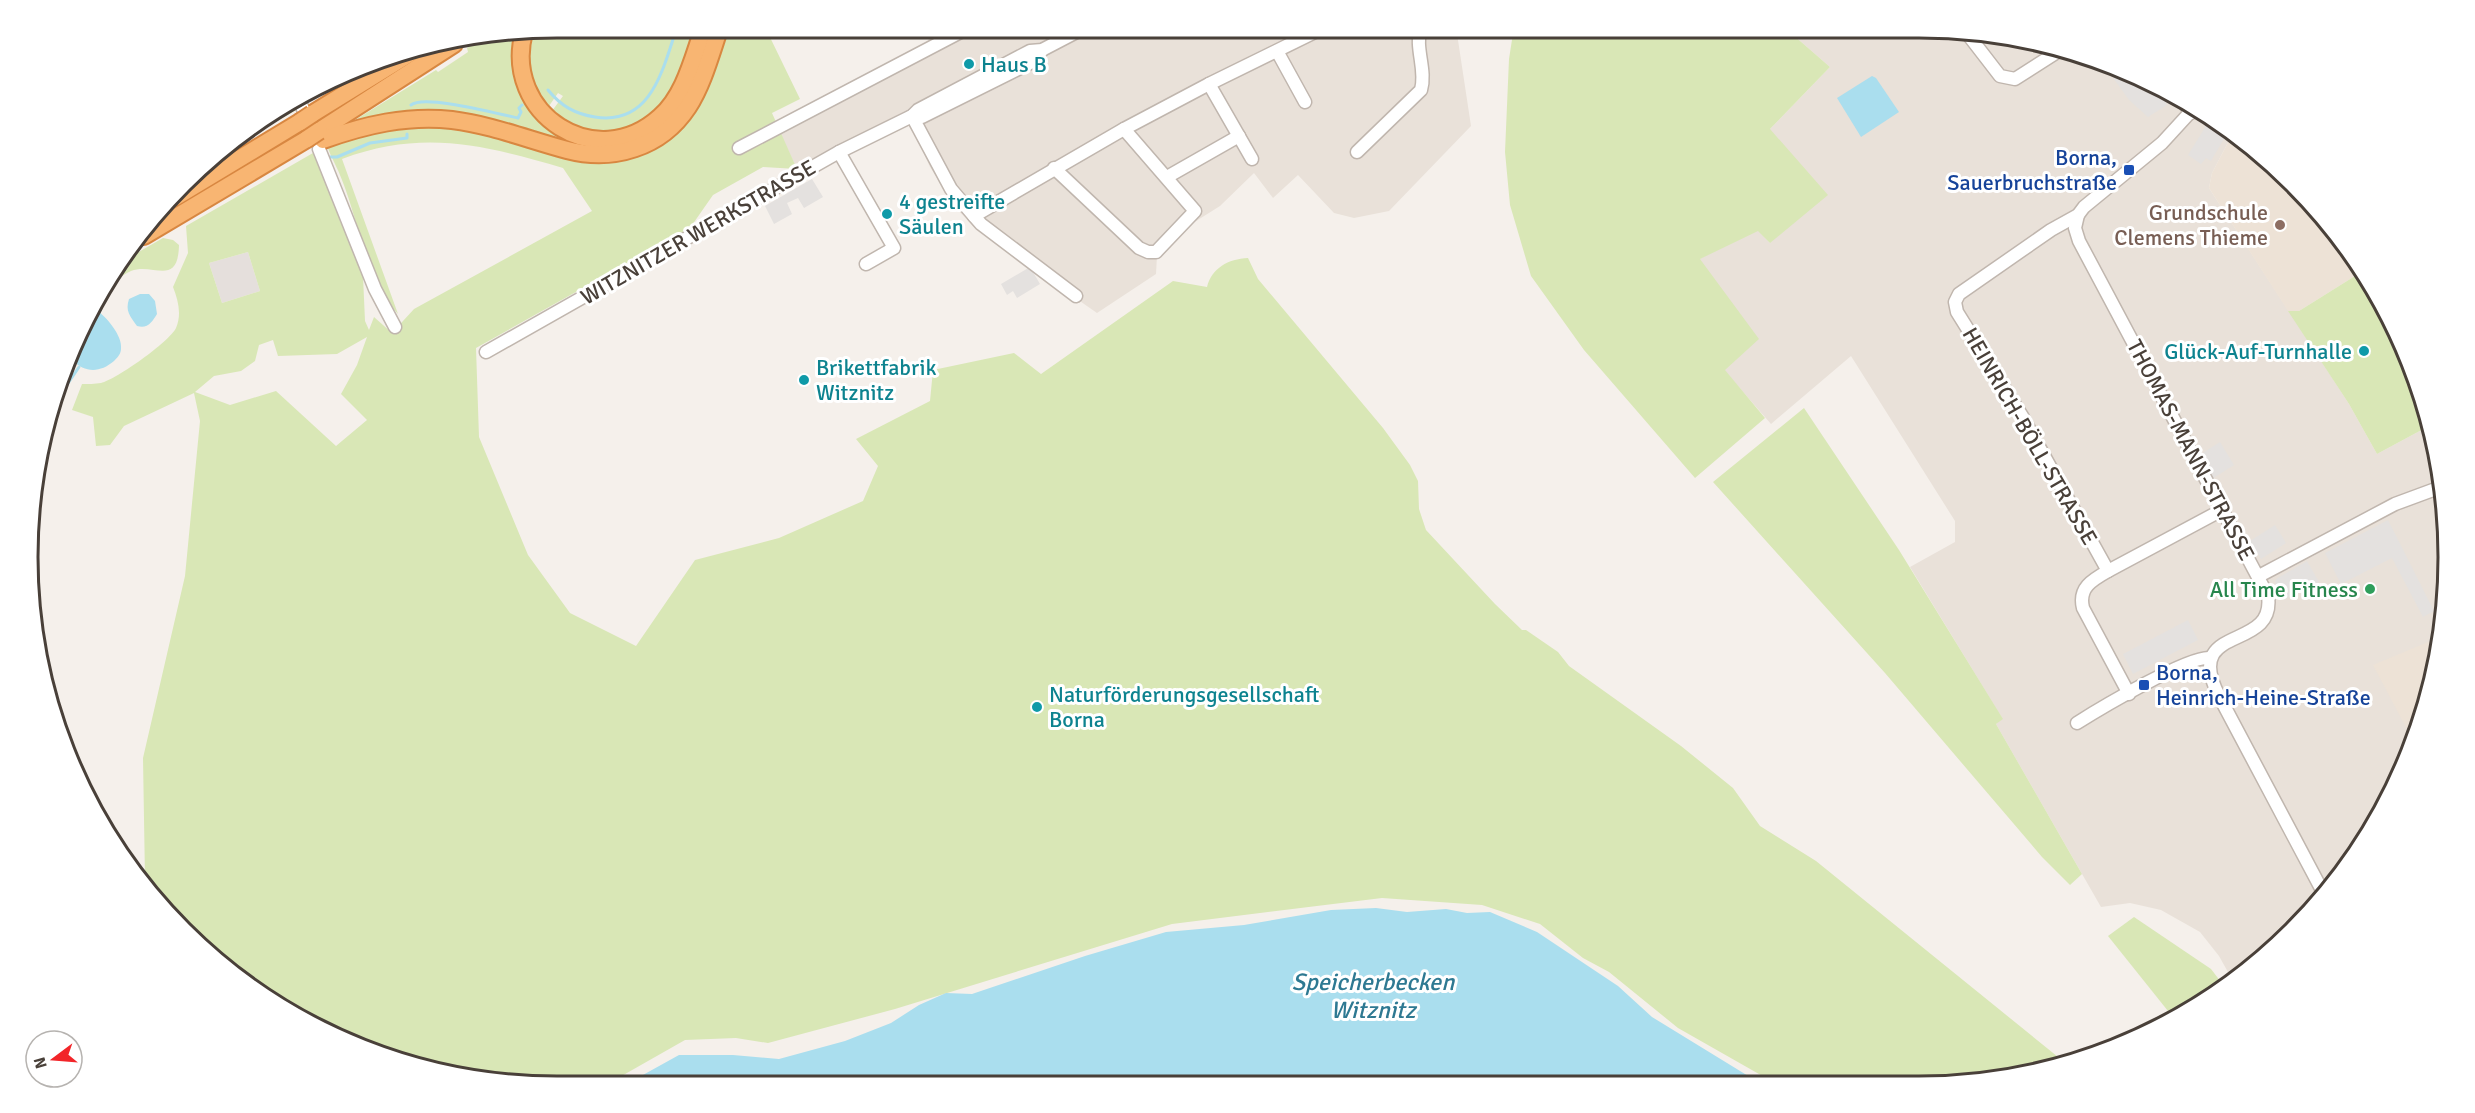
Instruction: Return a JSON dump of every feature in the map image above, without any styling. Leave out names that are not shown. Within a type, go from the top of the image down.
[{"type":"highway","points":[[522,39],[520,65],[524,84],[535,104],[548,119],[568,132],[589,139],[610,140],[630,135],[649,126],[662,116],[685,80],[700,38]]},
{"type":"highway","points":[[153,231],[270,162],[316,141],[386,122],[433,119],[484,126],[584,153],[615,154],[634,150],[652,142],[670,129],[689,106],[716,38]]},
{"type":"highway","points":[[316,141],[447,49]]},
{"type":"highway","points":[[195,185],[305,115],[390,65]]},
{"type":"street","points":[[739,148],[949,38]]},
{"type":"street","name":"WITZNITZER WERKSTRASSE","points":[[486,352],[839,152],[912,116],[918,110],[1030,51],[1042,50],[1065,38]]},
{"type":"street","points":[[974,216],[1124,129],[1303,38]]},
{"type":"street","points":[[1357,152],[1421,90],[1424,80],[1419,48],[1420,38]]},
{"type":"street","points":[[1973,41],[2000,76],[2015,79],[2054,55]]},
{"type":"street","points":[[1277,51],[1305,102]]},
{"type":"street","points":[[1209,84],[1252,159]]},
{"type":"street","points":[[301,105],[305,115]]},
{"type":"street","points":[[2078,215],[2084,207],[2162,143],[2189,114]]},
{"type":"street","points":[[912,116],[951,189],[981,224],[1076,296]]},
{"type":"street","points":[[1054,168],[1139,248],[1148,252],[1156,252],[1195,210],[1124,129]]},
{"type":"street","points":[[1167,177],[1239,136]]},
{"type":"street","points":[[316,141],[375,289],[395,327]]},
{"type":"street","points":[[839,152],[894,248],[866,264]]},
{"type":"street","name":"HEINRICH-BÖLL-STRASSE","points":[[2078,215],[2048,232],[1959,294],[1955,302],[1956,312],[2022,416],[2108,571]]},
{"type":"street","name":"THOMAS-MANN-STRASSE","points":[[2077,723],[2184,664],[2210,658],[2218,647],[2259,626],[2266,618],[2270,608],[2268,596],[2259,576],[2079,241],[2075,228],[2078,215]]},
{"type":"street","points":[[2259,576],[2395,504],[2433,490]]},
{"type":"street","name":"HEINRICH-BÖLL-STRASSE","points":[[2129,694],[2088,619],[2081,598],[2086,586],[2108,571],[2222,510]]},
{"type":"street","points":[[2210,658],[2208,666],[2211,682],[2319,886]]},
{"type":"shaded area","points":[[928,38],[1458,38],[1471,126],[1389,211],[1354,218],[1334,213],[1298,175],[1273,198],[1254,173],[1220,206],[1193,223],[1157,256],[1156,274],[1097,313],[975,228],[955,207],[930,167],[910,123],[797,169],[780,133],[934,51]]},
{"type":"shaded area","points":[[1797,38],[1952,39],[2020,47],[2053,55],[2117,77],[2178,107],[2229,141],[2212,173],[2209,188],[2349,404],[2377,454],[2422,430],[2433,489],[2438,556],[2428,658],[2410,723],[2384,786],[2350,845],[2309,899],[2261,947],[2228,972],[2219,956],[2200,932],[2161,910],[2130,903],[2101,907],[1996,724],[2002,718],[1910,567],[1955,542],[1955,521],[1851,356],[1771,424],[1724,370],[1699,259],[1758,230],[1770,243],[1770,129],[1830,67]]},
{"type":"shaded area","points":[[2111,75],[2164,100],[2167,105],[2148,117],[2129,100]]},
{"type":"shaded area","points":[[2207,125],[2224,138],[2211,161],[2206,158],[2201,164],[2188,155]]},
{"type":"shaded area","name":"Grundschule Clemens Thieme","points":[[2229,141],[2261,166],[2309,214],[2355,276],[2299,311],[2288,311],[2209,188],[2212,173]]},
{"type":"shaded area","points":[[812,179],[823,197],[804,208],[798,198],[787,203],[792,214],[774,224],[765,206]]},
{"type":"shaded area","points":[[248,252],[260,291],[222,303],[209,263]]},
{"type":"shaded area","points":[[1030,267],[1040,284],[1017,298],[1013,291],[1007,295],[1001,284]]},
{"type":"shaded area","points":[[2220,442],[2234,465],[2212,479],[2198,456]]},
{"type":"shaded area","points":[[2388,520],[2434,611],[2423,617],[2392,558],[2341,584],[2325,553]]},
{"type":"shaded area","points":[[2275,525],[2286,543],[2261,559],[2250,541]]},
{"type":"shaded area","points":[[2307,561],[2319,582],[2283,600],[2275,583],[2276,579]]},
{"type":"shaded area","points":[[2188,620],[2198,640],[2133,674],[2123,654]]},
{"type":"shaded area","points":[[2431,641],[2420,691],[2407,730],[2373,665]]},
{"type":"green space","points":[[696,38],[684,68],[660,111],[622,131],[579,131],[552,111],[563,96],[558,93],[545,108],[531,89],[526,39]]},
{"type":"green space","points":[[705,38],[710,38],[692,89],[678,111],[670,121],[650,137],[629,146],[607,149],[584,148],[476,119],[442,115],[391,117],[358,124],[355,120],[436,70],[438,72],[468,52],[467,48],[473,44],[518,39],[516,66],[524,94],[540,117],[562,134],[588,143],[616,143],[644,134],[670,114],[684,95]]},
{"type":"green space","points":[[719,38],[770,38],[800,99],[772,113],[797,169],[763,167],[713,195],[690,228],[476,348],[479,437],[528,555],[570,613],[636,646],[695,560],[779,538],[863,501],[878,466],[856,439],[930,401],[933,370],[1014,353],[1041,374],[1173,281],[1207,287],[1209,280],[1222,266],[1234,260],[1248,258],[1258,279],[1383,428],[1410,465],[1418,481],[1419,509],[1426,530],[1495,604],[1522,630],[1526,630],[1558,652],[1569,666],[1681,746],[1733,788],[1760,826],[1816,861],[2058,1057],[2020,1066],[1952,1074],[1762,1076],[1678,1028],[1609,972],[1583,958],[1540,924],[1482,905],[1382,898],[1172,924],[895,1009],[768,1043],[736,1038],[685,1040],[622,1076],[556,1076],[455,1066],[422,1058],[358,1036],[297,1006],[268,988],[214,947],[166,899],[145,872],[143,758],[185,576],[200,421],[194,393],[124,426],[110,445],[96,446],[93,417],[72,410],[82,384],[101,383],[118,375],[164,342],[176,328],[179,312],[173,287],[188,253],[186,226],[313,153],[363,276],[365,321],[369,330],[374,317],[392,333],[414,309],[592,211],[563,168],[480,147],[427,143],[400,145],[342,159],[398,314],[378,285],[364,250],[348,196],[327,146],[375,130],[433,125],[622,158]],"holes":[[[248,252],[260,291],[222,303],[209,263]],[[367,337],[357,365],[341,394],[367,420],[336,446],[276,391],[230,405],[195,392],[214,376],[241,371],[255,361],[259,345],[273,340],[278,356],[337,354]]]},
{"type":"green space","points":[[1512,38],[1797,38],[1830,67],[1770,129],[1828,195],[1770,243],[1758,231],[1700,259],[1759,339],[1725,370],[1765,418],[1695,478],[1584,350],[1531,276],[1510,205],[1505,152],[1509,59]]},
{"type":"green space","points":[[297,107],[298,109],[261,130]]},
{"type":"green space","points":[[163,238],[173,240],[179,245],[178,258],[169,270],[139,269],[119,277],[136,254]]},
{"type":"green space","points":[[2355,276],[2384,327],[2398,358],[2422,430],[2377,454],[2349,404],[2288,311],[2299,311]]},
{"type":"green space","points":[[1804,408],[1899,550],[2003,719],[1996,724],[2082,874],[2070,885],[2042,857],[1885,673],[1713,482]]},
{"type":"green space","points":[[2134,917],[2211,969],[2219,979],[2168,1011],[2108,936]]},
{"type":"water","points":[[1872,76],[1876,78],[1899,112],[1861,137],[1837,98]]},
{"type":"water","points":[[140,294],[149,294],[155,301],[157,314],[144,327],[137,326],[128,310],[129,299]]},
{"type":"water","points":[[99,312],[113,327],[119,338],[120,353],[114,361],[103,368],[93,370],[77,364],[77,358]]},
{"type":"water","name":"Speicherbecken Witznitz","points":[[1376,908],[1407,912],[1446,909],[1467,913],[1490,912],[1537,932],[1618,986],[1652,1017],[1748,1076],[641,1076],[679,1055],[733,1055],[779,1059],[845,1041],[891,1023],[919,1005],[946,993],[972,994],[1166,932],[1244,925],[1331,910]]},
{"type":"waterway","points":[[548,90],[558,101],[588,116],[614,117],[630,112],[652,91],[660,76],[673,38]]},
{"type":"waterway","points":[[411,105],[419,102],[445,103],[518,118],[521,112],[519,108],[522,105]]},
{"type":"waterway","points":[[330,157],[337,157],[370,143],[407,138],[407,134]]},
{"type":"waterway","points":[[67,385],[79,367]]},
{"type":"place","name":"Haus B","points":[[969,64]]},
{"type":"place","name":"Borna, Sauerbruchstraße","points":[[2129,170]]},
{"type":"place","name":"4 gestreifte Säulen","points":[[887,214]]},
{"type":"place","name":"Grundschule Clemens Thieme","points":[[2280,225]]},
{"type":"place","name":"Glück-Auf-Turnhalle","points":[[2364,351]]},
{"type":"place","name":"Brikettfabrik Witznitz","points":[[804,380]]},
{"type":"place","name":"All Time Fitness","points":[[2370,589]]},
{"type":"place","name":"Borna, Heinrich-Heine-Straße","points":[[2144,685]]},
{"type":"place","name":"Naturförderungsgesellschaft Borna","points":[[1037,707]]}]
